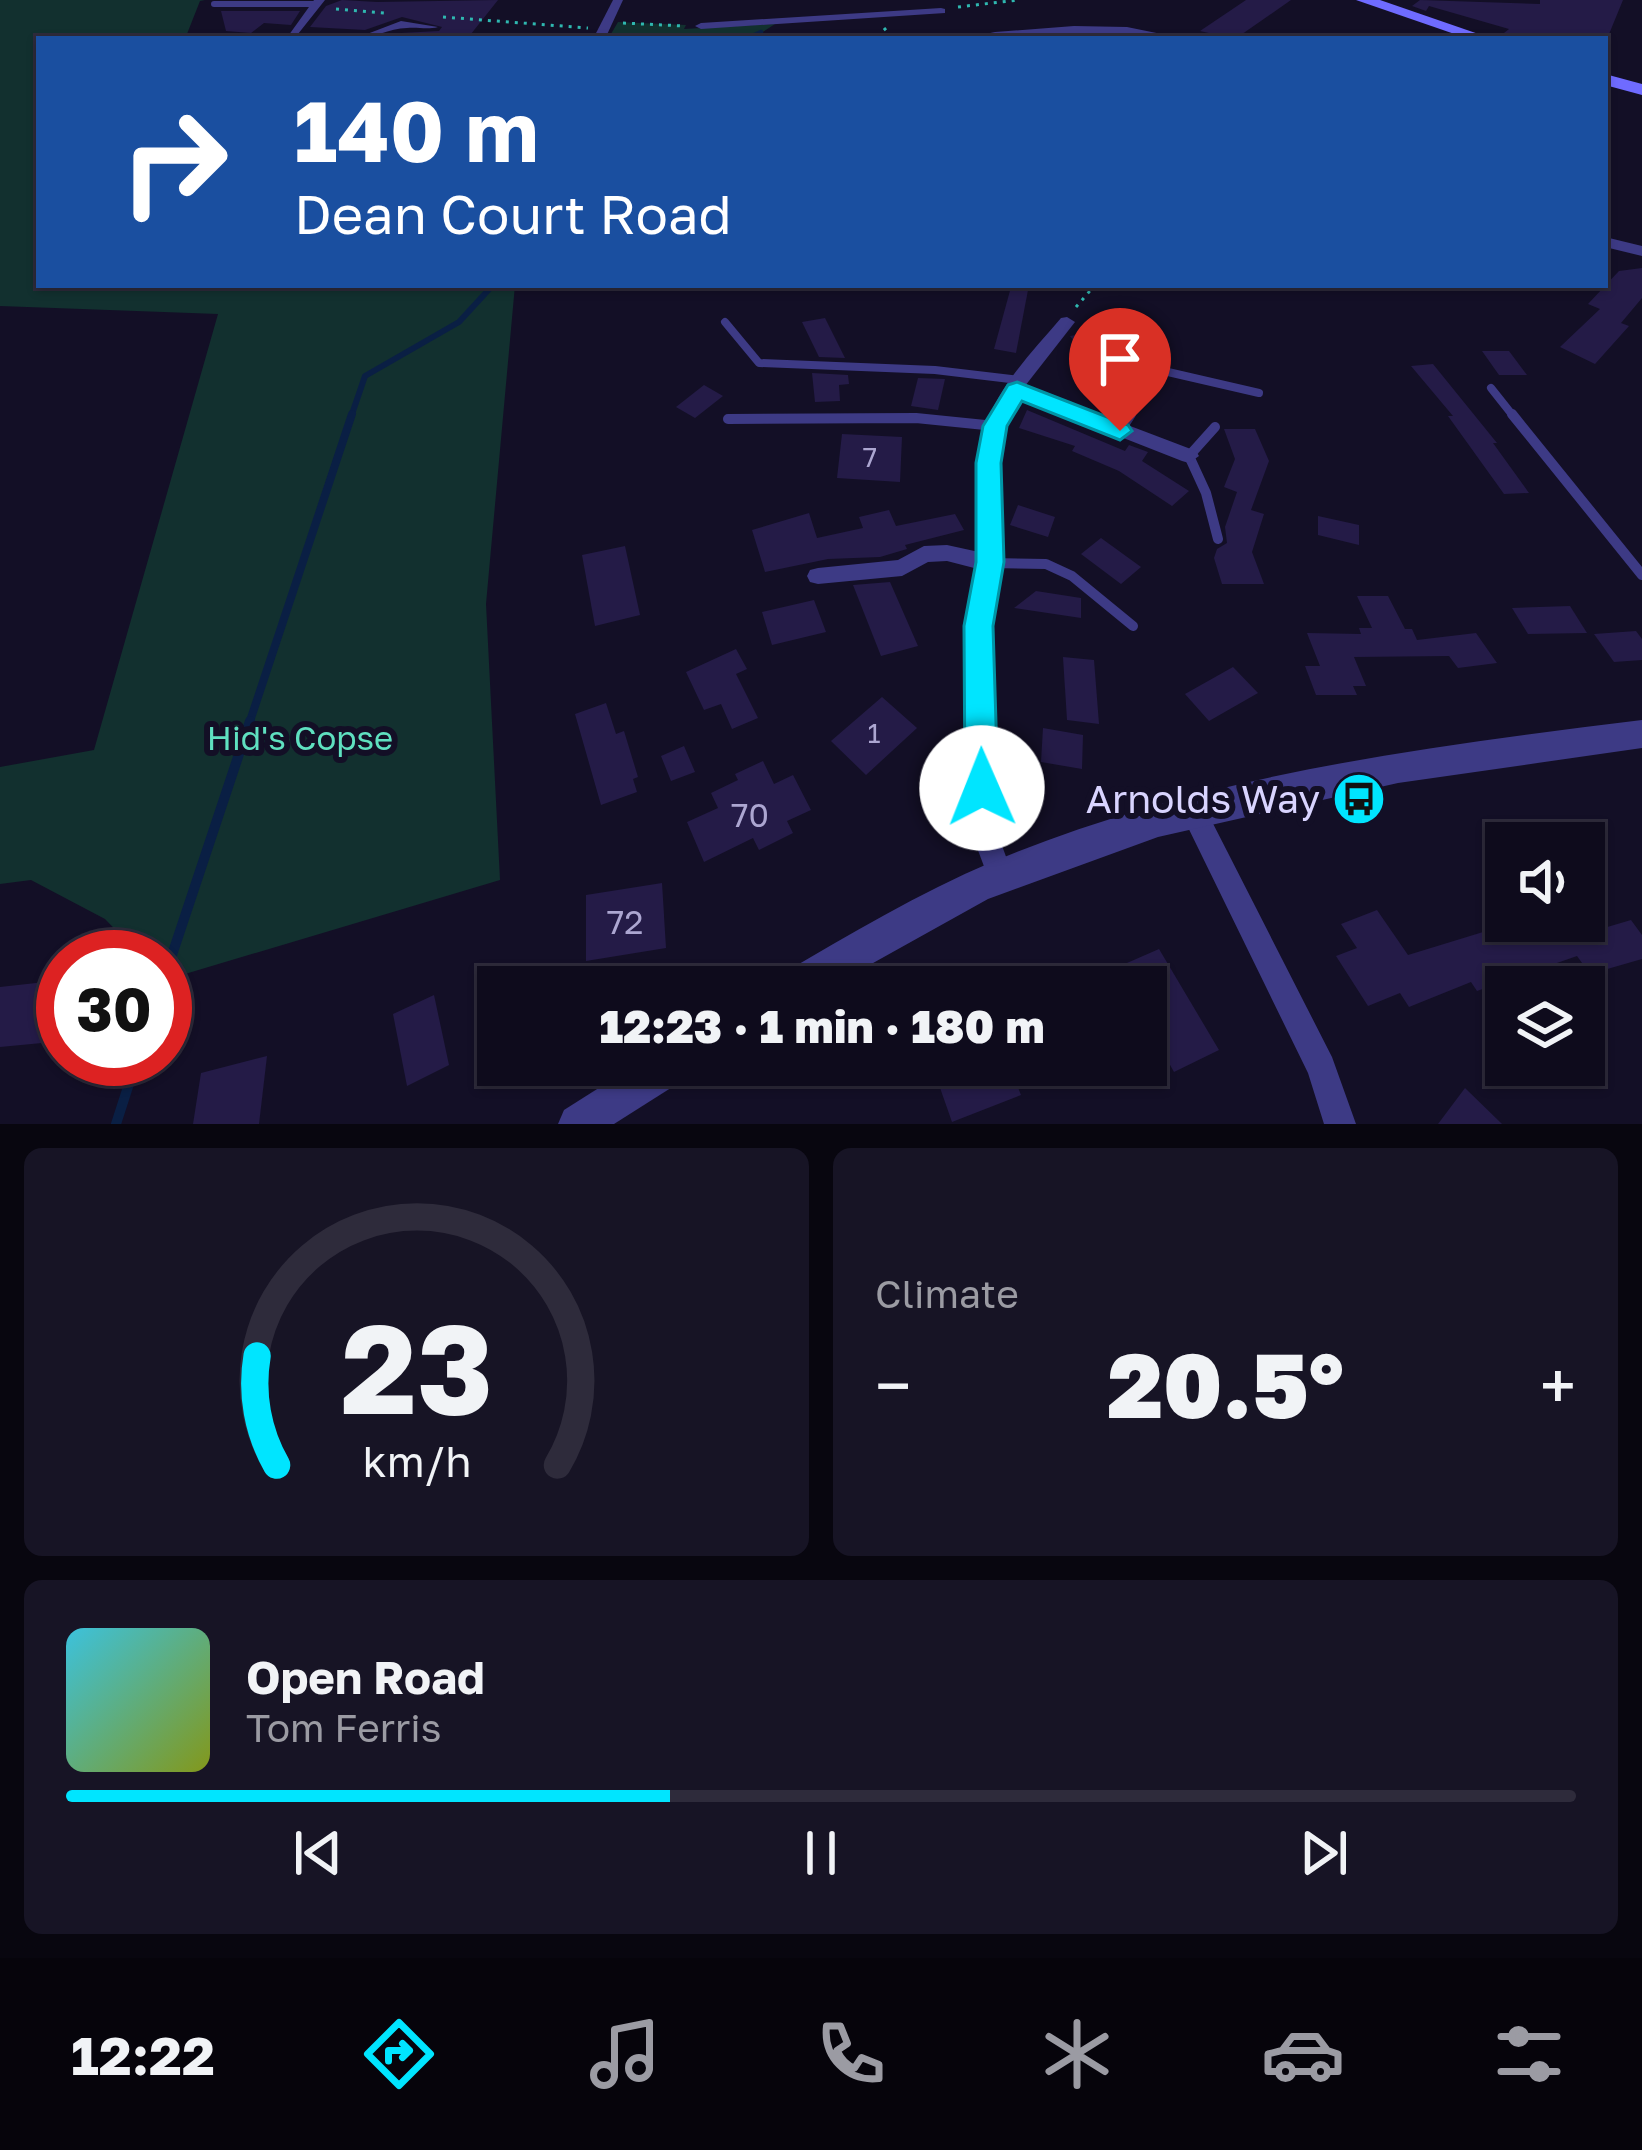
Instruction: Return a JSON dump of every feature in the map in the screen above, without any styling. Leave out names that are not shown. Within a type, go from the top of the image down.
[{"type":"main road","points":[[1364,0],[1395,4],[1478,36]]},
{"type":"main road","points":[[1608,81],[1642,90]]},
{"type":"street","points":[[604,30],[617,0]]},
{"type":"street","points":[[930,0],[963,36]]},
{"type":"street","points":[[290,36],[316,4]]},
{"type":"street","points":[[701,26],[941,11]]},
{"type":"street","points":[[368,36],[401,24],[428,21]]},
{"type":"street","points":[[995,36],[1072,28],[1127,29],[1164,36]]},
{"type":"street","points":[[1608,243],[1642,251]]},
{"type":"street","points":[[1000,876],[982,829],[979,626],[990,562],[989,463],[995,426],[1018,385],[1067,322]]},
{"type":"street","points":[[1018,385],[1189,456]]},
{"type":"street","points":[[818,576],[902,568],[924,554],[947,553],[990,562]]},
{"type":"street","points":[[831,966],[1000,876],[1094,840],[1193,811],[1479,754],[1642,734]]},
{"type":"street","points":[[1193,811],[1322,1068],[1340,1123]]},
{"type":"street","points":[[578,1124],[638,1086]]},
{"type":"lane","points":[[249,11],[257,3]]},
{"type":"lane","points":[[214,4],[316,4]]},
{"type":"lane","points":[[725,322],[760,363],[935,370],[1018,385]]},
{"type":"lane","points":[[1120,431],[1149,388],[1155,369],[1259,393]]},
{"type":"lane","points":[[1491,388],[1642,575]]},
{"type":"lane","points":[[728,419],[916,418],[995,426]]},
{"type":"lane","points":[[1215,427],[1189,456],[1218,539]]},
{"type":"lane","points":[[990,562],[1046,564],[1072,576],[1133,626]]},
{"type":"path","points":[[941,11],[1018,0]]},
{"type":"path","points":[[316,4],[402,14]]},
{"type":"path","points":[[428,21],[604,30],[701,26]]},
{"type":"path","points":[[1067,322],[1093,288]]},
{"type":"green space","name":"Hid's Copse","points":[[0,0],[205,0],[200,1],[186,36],[36,36],[36,288],[515,288],[486,604],[500,880],[192,972],[192,930],[116,930],[105,919],[31,880],[0,884],[0,767],[94,750],[218,314],[0,306]]},
{"type":"green space","points":[[618,22],[686,25],[684,29],[775,24],[757,36],[610,36]]},
{"type":"building","points":[[342,0],[498,0],[469,36],[394,36],[442,27],[402,17],[365,30],[310,27],[326,6]]},
{"type":"building","points":[[1246,0],[1291,0],[1239,36],[1200,31]]},
{"type":"building","points":[[1420,0],[1540,4],[1540,0],[1623,0],[1608,37],[1514,36],[1504,33],[1509,29],[1429,6],[1426,11],[1412,6]]},
{"type":"building","points":[[221,11],[300,11],[291,25],[264,23],[251,33],[226,31]]},
{"type":"building","points":[[1642,268],[1642,298],[1621,323],[1629,326],[1595,364],[1560,347],[1600,309],[1588,304],[1608,288],[1619,271]]},
{"type":"building","points":[[1011,288],[1028,290],[1016,353],[994,349]]},
{"type":"building","points":[[825,318],[845,358],[819,357],[802,322]]},
{"type":"building","points":[[1108,329],[1121,344],[1082,352],[1070,336]]},
{"type":"building","points":[[1482,351],[1509,351],[1527,375],[1499,375]]},
{"type":"building","points":[[1433,364],[1497,443],[1493,443],[1529,493],[1504,494],[1448,416],[1453,416],[1411,366]]},
{"type":"building","points":[[812,373],[848,375],[849,384],[839,385],[840,401],[815,402]]},
{"type":"building","points":[[918,378],[945,379],[938,410],[911,406]]},
{"type":"building","points":[[704,385],[723,396],[695,418],[676,407]]},
{"type":"building","points":[[1027,410],[1125,451],[1129,445],[1148,452],[1142,461],[1189,491],[1172,506],[1119,471],[1072,451],[1075,446],[1019,428]]},
{"type":"building","points":[[1224,429],[1255,429],[1269,461],[1251,510],[1264,514],[1252,552],[1264,584],[1222,584],[1214,558],[1217,549],[1227,543],[1225,527],[1237,492],[1224,487],[1235,459]]},
{"type":"building","points":[[842,434],[902,437],[900,482],[837,478]]},
{"type":"building","points":[[1018,505],[1055,517],[1048,537],[1010,525]]},
{"type":"building","points":[[889,510],[896,526],[955,514],[964,530],[905,545],[907,549],[880,557],[828,559],[765,572],[752,530],[809,513],[817,538],[863,528],[859,517]]},
{"type":"building","points":[[1318,516],[1359,525],[1359,545],[1318,535]]},
{"type":"building","points":[[1101,538],[1141,567],[1121,584],[1081,554]]},
{"type":"building","points":[[625,546],[640,615],[595,626],[582,555]]},
{"type":"building","points":[[890,582],[918,646],[881,656],[853,585]]},
{"type":"building","points":[[1036,591],[1081,598],[1081,618],[1014,608]]},
{"type":"building","points":[[1357,596],[1388,596],[1405,629],[1412,629],[1417,640],[1476,633],[1497,663],[1458,668],[1449,656],[1354,657],[1366,686],[1353,686],[1357,695],[1316,695],[1305,666],[1320,666],[1307,633],[1361,634],[1359,628],[1372,628]]},
{"type":"building","points":[[814,600],[826,632],[772,645],[762,612]]},
{"type":"building","points":[[1570,606],[1587,633],[1528,634],[1512,608]]},
{"type":"building","points":[[1636,631],[1642,639],[1642,660],[1614,662],[1594,634]]},
{"type":"building","points":[[736,649],[747,669],[736,674],[758,718],[732,729],[721,704],[704,710],[686,672]]},
{"type":"building","points":[[1063,657],[1094,660],[1099,724],[1067,720]]},
{"type":"building","points":[[1233,667],[1258,693],[1209,721],[1185,694]]},
{"type":"building","points":[[882,697],[917,728],[866,775],[831,741]]},
{"type":"building","points":[[606,703],[616,734],[624,731],[638,777],[633,779],[637,792],[601,805],[575,714]]},
{"type":"building","points":[[1043,728],[1083,735],[1082,769],[1041,762]]},
{"type":"building","points":[[684,746],[695,772],[671,781],[661,756]]},
{"type":"building","points":[[763,761],[774,784],[793,775],[811,810],[787,821],[793,833],[759,850],[753,838],[704,862],[687,822],[718,808],[711,793],[738,780],[735,774]]},
{"type":"building","points":[[662,883],[666,948],[586,961],[586,895]]},
{"type":"building","points":[[1377,910],[1408,955],[1485,931],[1485,942],[1605,942],[1605,928],[1631,920],[1642,935],[1642,959],[1605,970],[1605,966],[1584,966],[1577,956],[1548,966],[1485,966],[1485,988],[1477,991],[1471,982],[1409,1007],[1400,993],[1368,1006],[1336,956],[1357,948],[1341,924]]},
{"type":"building","points":[[1159,949],[1219,1050],[1174,1072],[1167,1060],[1167,966],[1120,966]]},
{"type":"building","points":[[36,983],[36,1044],[0,1047],[0,987]]},
{"type":"building","points":[[434,995],[449,1065],[407,1086],[393,1014]]},
{"type":"building","points":[[267,1056],[259,1124],[193,1124],[201,1073]]},
{"type":"building","points":[[939,1086],[1017,1086],[1021,1095],[952,1122]]},
{"type":"building","points":[[1465,1088],[1502,1124],[1438,1124]]},
{"type":"waterway","points":[[752,36],[761,32]]},
{"type":"waterway","points":[[351,417],[365,376],[459,322],[490,288]]},
{"type":"waterway","points":[[249,724],[351,417]]},
{"type":"waterway","points":[[180,930],[249,724]]},
{"type":"waterway","points":[[116,1124],[128,1086]]},
{"type":"place","name":"Arnolds Way","points":[[1359,799]]},
{"type":"route","points":[[982,788],[979,626],[990,562],[989,463],[995,426],[1017,390],[1120,431]]}]
